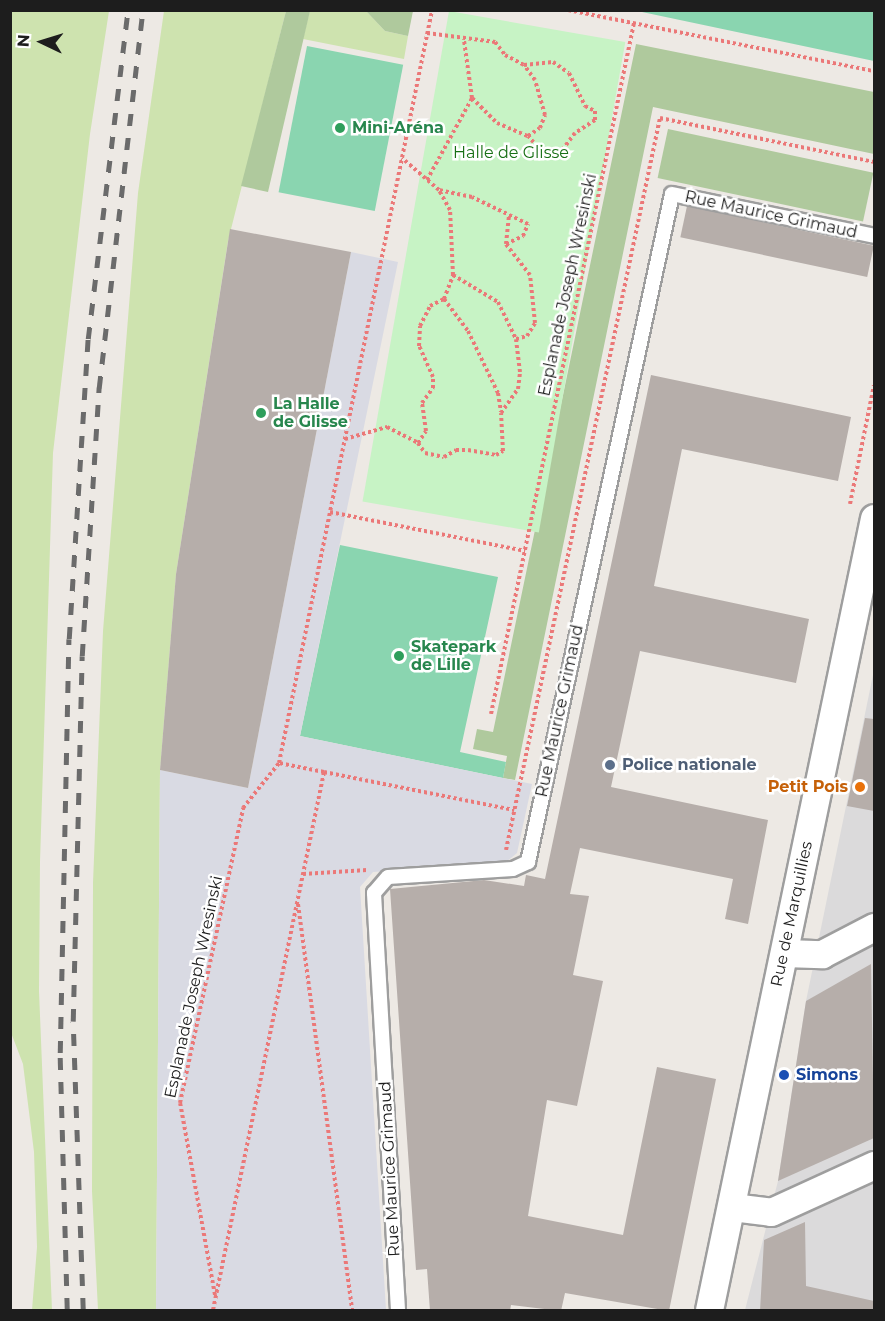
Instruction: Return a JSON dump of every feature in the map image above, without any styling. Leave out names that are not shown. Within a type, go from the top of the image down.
[{"type":"street","name":"Rue de Marquillies","points":[[709,1311],[874,518]]},
{"type":"street","points":[[784,953],[822,954],[874,927]]},
{"type":"street","points":[[732,1207],[771,1212],[874,1166]]},
{"type":"lane","name":"Rue Maurice Grimaud","points":[[398,1311],[375,893],[388,877],[513,869],[528,862],[672,194],[874,236]]},
{"type":"path","name":"Esplanade Joseph Wresinski","points":[[216,1299],[180,1103],[243,808],[279,763],[432,10]]},
{"type":"path","points":[[568,10],[874,71]]},
{"type":"path","name":"Esplanade Joseph Wresinski","points":[[491,714],[634,23]]},
{"type":"path","points":[[427,33],[465,40],[495,42],[505,55],[524,65],[535,80],[545,115],[540,128],[528,136]]},
{"type":"path","points":[[427,180],[472,98],[465,40]]},
{"type":"path","points":[[472,98],[497,123],[528,136],[545,156],[557,157],[575,133],[595,120],[595,111],[585,106],[569,74],[553,62],[524,65]]},
{"type":"path","points":[[402,158],[439,190],[450,210],[453,275],[444,298],[430,306],[420,326],[419,346],[433,377],[433,388],[422,403],[426,431],[418,443]]},
{"type":"path","points":[[439,190],[472,196],[528,224],[523,236],[506,244]]},
{"type":"path","points":[[509,216],[506,244],[530,275],[536,304],[535,323],[527,336],[516,339]]},
{"type":"path","points":[[453,275],[498,302],[516,339],[518,389],[501,413]]},
{"type":"path","points":[[345,440],[387,428],[418,443],[425,453],[444,457],[456,450],[496,455],[503,451],[498,393],[468,331],[444,298]]},
{"type":"path","points":[[330,512],[525,551]]},
{"type":"path","points":[[279,763],[514,810]]},
{"type":"path","name":"Esplanade Joseph Wresinski","points":[[213,1311],[324,772]]},
{"type":"path","points":[[303,874],[357,871]]},
{"type":"path","name":"Esplanade Joseph Wresinski","points":[[297,900],[352,1311]]},
{"type":"shaded area","points":[[351,252],[398,262],[300,736],[532,784],[517,853],[505,863],[373,872],[360,887],[386,1310],[156,1310],[160,770],[248,788]]},
{"type":"shaded area","points":[[874,670],[874,1310],[745,1310],[778,1181],[806,1001]]},
{"type":"green space","points":[[310,10],[366,11],[385,31],[408,36],[404,59],[303,39]]},
{"type":"green space","points":[[10,11],[109,11],[90,134],[53,453],[40,862],[39,991],[52,1310],[32,1310],[37,1247],[34,1152],[23,1064],[10,1030]]},
{"type":"green space","points":[[164,11],[286,11],[228,241],[176,574],[160,770],[156,1310],[98,1310],[92,1191],[93,883],[103,631],[138,193]]},
{"type":"green space","points":[[286,11],[310,11],[268,192],[241,186]]},
{"type":"green space","points":[[366,11],[413,11],[408,36],[385,31]]},
{"type":"green space","name":"Halle de Glisse","points":[[449,11],[625,42],[539,533],[363,501]]},
{"type":"green space","points":[[637,11],[874,11],[874,61],[642,12]]},
{"type":"green space","points":[[636,44],[874,92],[874,154],[653,107],[515,780],[503,778],[507,756],[473,749],[477,729],[493,732]]},
{"type":"green space","name":"Mini-Aréna","points":[[307,46],[403,65],[375,211],[279,192]]},
{"type":"green space","points":[[668,129],[873,173],[863,222],[658,178]]},
{"type":"green space","name":"Skatepark de Lille","points":[[340,545],[498,577],[460,752],[506,762],[503,778],[300,736]]},
{"type":"building","points":[[687,206],[874,246],[867,277],[680,237]]},
{"type":"building","name":"La Halle de Glisse","points":[[230,229],[351,252],[248,788],[160,770],[176,574]]},
{"type":"building","points":[[651,375],[851,417],[838,481],[682,449],[654,586],[809,619],[796,683],[640,651],[611,787],[768,820],[748,924],[725,919],[733,879],[580,848],[570,894],[589,896],[573,975],[603,981],[577,1106],[547,1100],[528,1216],[623,1235],[657,1067],[716,1079],[669,1311],[565,1293],[561,1311],[511,1305],[510,1311],[430,1311],[427,1269],[416,1270],[390,889],[484,880],[524,886],[526,875],[545,879]]},
{"type":"building","points":[[865,718],[874,719],[874,811],[847,806]]},
{"type":"building","points":[[871,964],[874,1138],[778,1181],[806,1001]]},
{"type":"building","points":[[805,1222],[806,1286],[874,1301],[874,1311],[760,1311],[764,1240]]},
{"type":"railway","points":[[67,1310],[60,1053],[69,639],[88,339],[128,10]]},
{"type":"railway","points":[[83,1310],[73,1021],[82,656],[99,388],[143,10]]},
{"type":"place","name":"Mini-Aréna","points":[[340,128]]},
{"type":"place","name":"La Halle de Glisse","points":[[261,413]]},
{"type":"place","name":"Skatepark de Lille","points":[[399,656]]},
{"type":"place","name":"Police nationale","points":[[610,765]]},
{"type":"place","name":"Petit Pois","points":[[860,787]]},
{"type":"place","name":"Simons","points":[[784,1075]]}]
